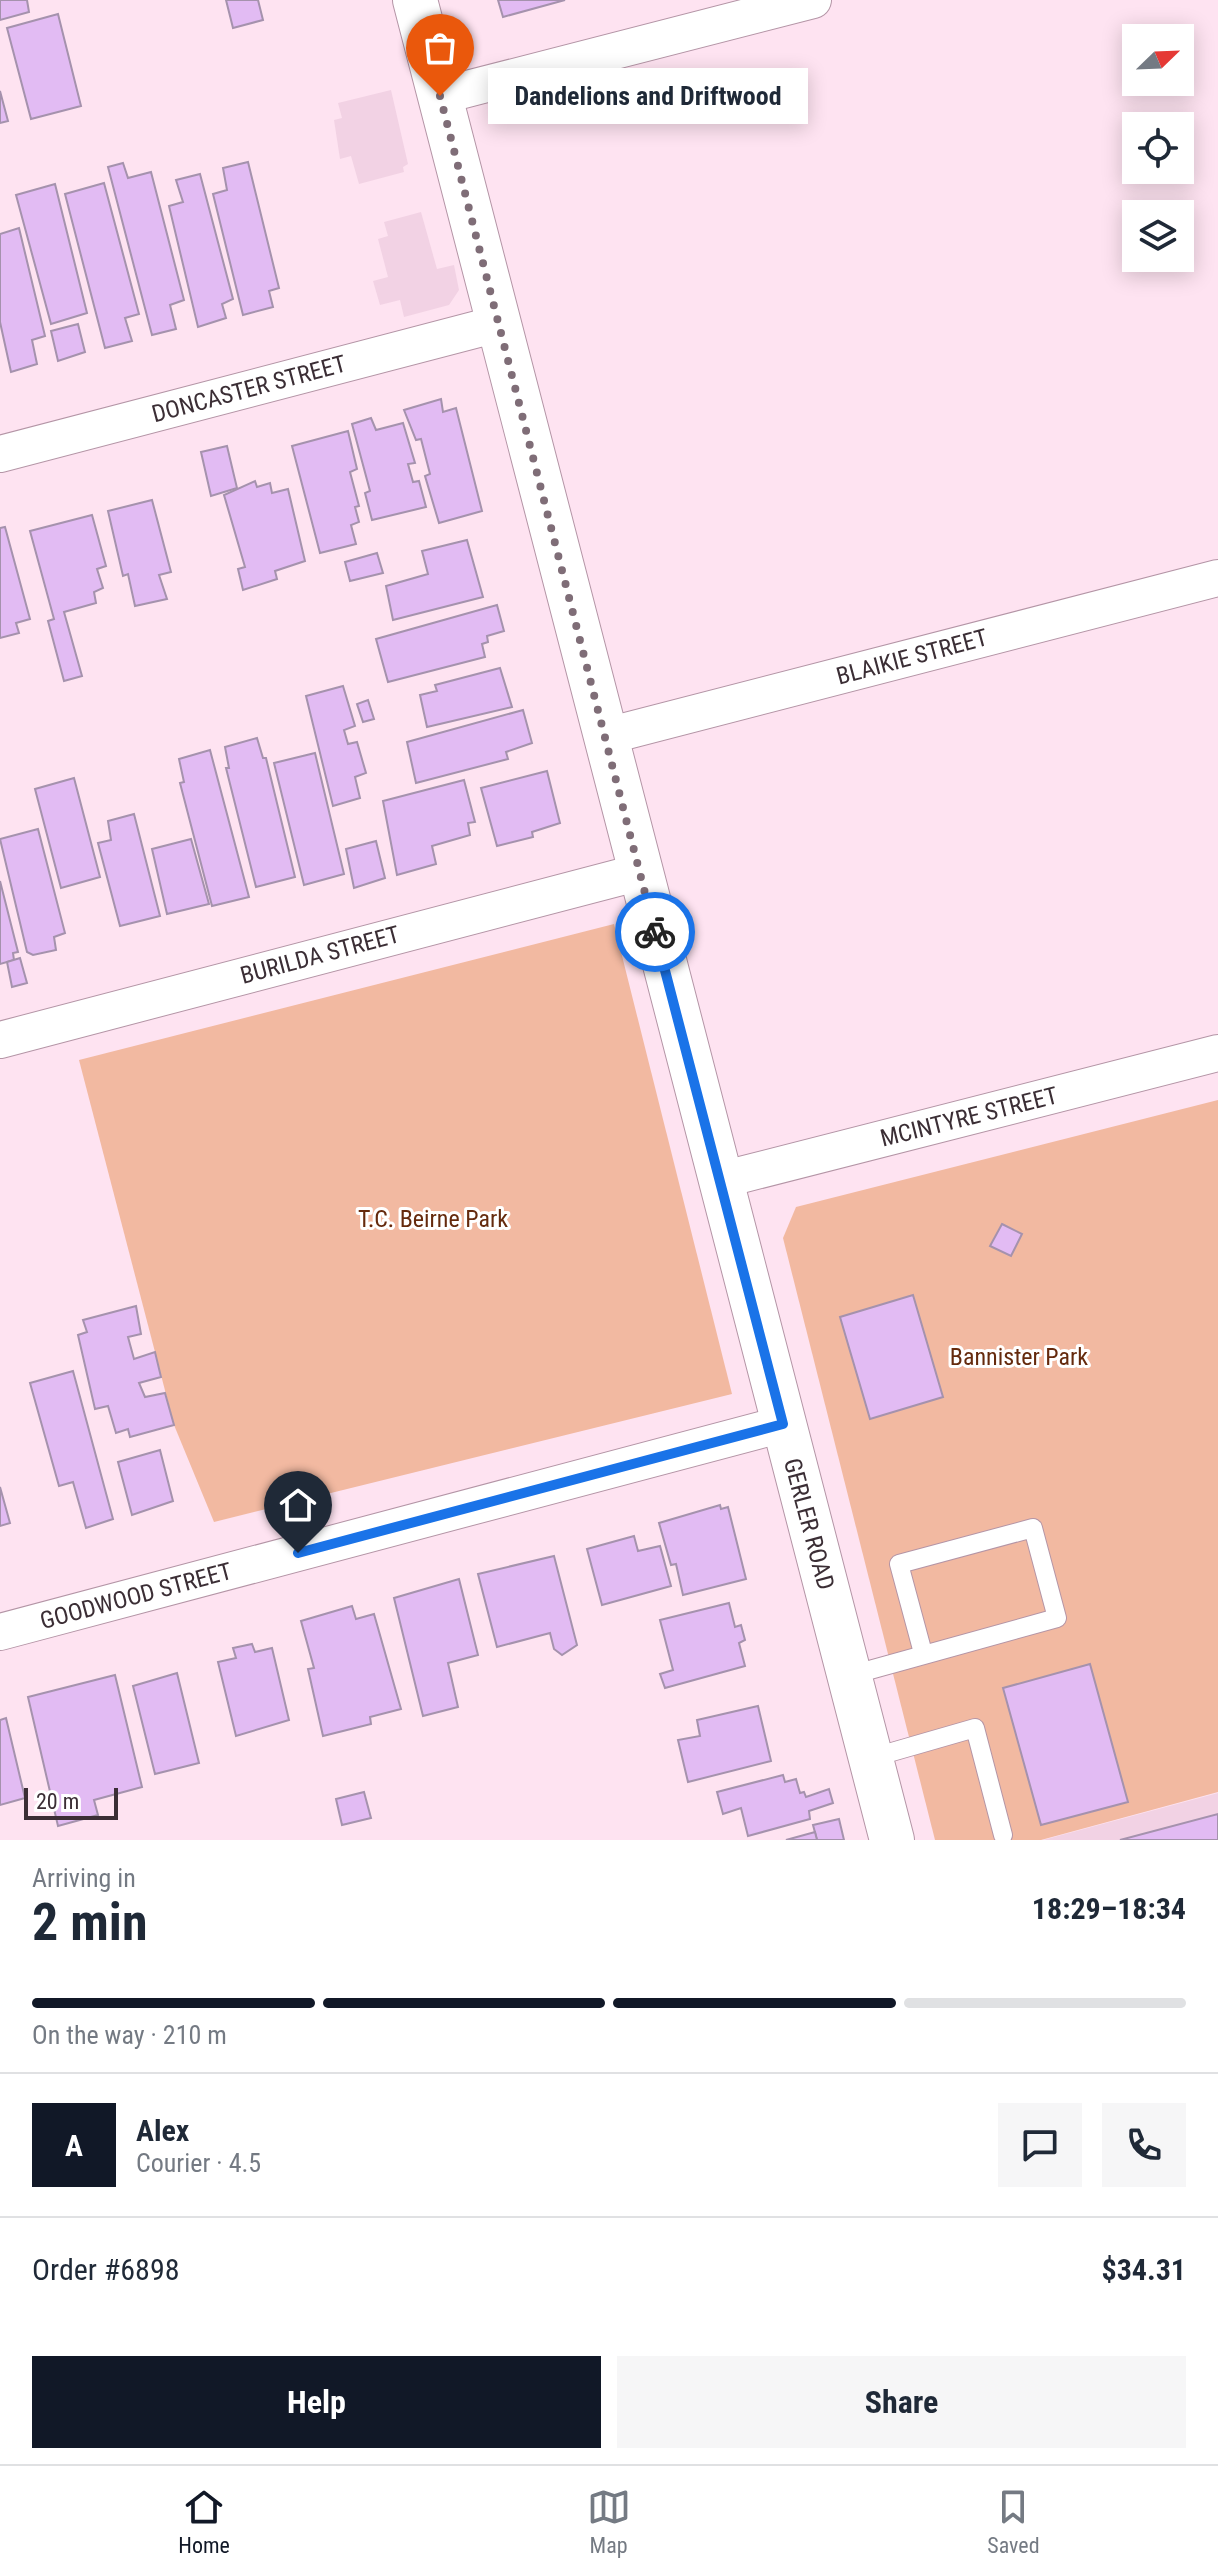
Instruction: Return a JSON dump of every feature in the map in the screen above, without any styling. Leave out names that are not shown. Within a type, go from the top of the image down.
[{"type":"street","name":"GERLER ROAD","points":[[415,0],[892,1840]]},
{"type":"street","points":[[440,96],[813,0]]},
{"type":"street","name":"DONCASTER STREET","points":[[0,454],[497,324]]},
{"type":"street","name":"BLAIKIE STREET","points":[[607,736],[1218,578]]},
{"type":"street","name":"BURILDA STREET","points":[[0,1040],[640,872]]},
{"type":"street","name":"MCINTYRE STREET","points":[[721,1180],[1218,1053]]},
{"type":"street","name":"GOODWOOD STREET","points":[[0,1632],[783,1424]]},
{"type":"lane","points":[[848,1676],[1057,1618],[1033,1528],[899,1564],[923,1653]]},
{"type":"lane","points":[[871,1758],[975,1728],[1003,1835]]},
{"type":"shaded area","points":[[391,90],[408,164],[403,167],[404,172],[359,184],[351,156],[340,159],[334,120],[342,118],[338,103]]},
{"type":"shaded area","points":[[421,212],[437,269],[454,265],[459,290],[449,305],[404,317],[400,300],[380,305],[373,281],[388,277],[378,239],[388,236],[384,222]]},
{"type":"shaded area","points":[[1218,1793],[1218,1840],[1043,1840]]},
{"type":"green space","name":"T.C. Beirne Park","points":[[614,924],[732,1394],[214,1522],[174,1425],[79,1060]]},
{"type":"green space","name":"Bannister Park","points":[[1218,1100],[1218,1792],[1041,1840],[935,1840],[783,1238],[796,1207]]},
{"type":"building","points":[[0,0],[27,0],[29,12],[0,20]]},
{"type":"building","points":[[226,0],[258,0],[263,20],[233,28]]},
{"type":"building","points":[[498,0],[565,0],[503,17]]},
{"type":"building","points":[[58,14],[81,106],[31,119],[7,28]]},
{"type":"building","points":[[0,91],[8,121],[0,123]]},
{"type":"building","points":[[248,162],[279,288],[269,291],[273,307],[243,315],[213,194],[227,190],[223,168]]},
{"type":"building","points":[[123,163],[128,178],[151,172],[184,300],[170,305],[176,329],[152,335],[108,167]]},
{"type":"building","points":[[200,174],[233,299],[222,304],[226,318],[198,327],[169,206],[183,202],[176,180]]},
{"type":"building","points":[[104,183],[139,314],[125,318],[132,341],[105,348],[65,194]]},
{"type":"building","points":[[55,184],[87,313],[51,324],[16,195]]},
{"type":"building","points":[[19,228],[45,336],[32,340],[37,364],[11,372],[0,322],[0,234]]},
{"type":"building","points":[[78,324],[85,352],[58,361],[51,331]]},
{"type":"building","points":[[441,399],[443,412],[456,408],[482,511],[439,523],[425,476],[430,474],[421,439],[416,440],[404,410]]},
{"type":"building","points":[[371,418],[376,430],[403,423],[415,463],[408,464],[413,482],[419,481],[426,507],[372,520],[365,493],[370,491],[352,424]]},
{"type":"building","points":[[348,431],[357,469],[350,472],[359,506],[355,507],[359,522],[351,525],[356,544],[320,553],[292,446]]},
{"type":"building","points":[[227,446],[237,488],[211,496],[201,452]]},
{"type":"building","points":[[255,481],[257,487],[270,483],[272,493],[288,489],[305,561],[275,571],[277,579],[243,590],[238,569],[245,567],[224,495]]},
{"type":"building","points":[[152,500],[171,572],[159,575],[167,599],[135,606],[128,574],[123,576],[108,511]]},
{"type":"building","points":[[92,515],[106,566],[97,569],[103,588],[94,592],[96,603],[64,612],[82,676],[64,681],[48,621],[54,619],[30,531]]},
{"type":"building","points":[[5,527],[30,619],[16,623],[19,633],[0,638],[0,528]]},
{"type":"building","points":[[467,540],[483,597],[393,620],[386,586],[428,574],[422,551]]},
{"type":"building","points":[[377,553],[383,573],[350,581],[345,562]]},
{"type":"building","points":[[497,605],[504,631],[487,636],[488,642],[482,644],[485,657],[388,682],[376,639]]},
{"type":"building","points":[[500,668],[512,707],[427,727],[420,695],[437,691],[435,685]]},
{"type":"building","points":[[343,686],[355,726],[344,730],[348,744],[357,742],[366,773],[355,777],[360,798],[333,806],[306,696]]},
{"type":"building","points":[[368,700],[374,719],[363,722],[357,704]]},
{"type":"building","points":[[523,710],[532,743],[506,752],[508,759],[416,783],[407,742]]},
{"type":"building","points":[[257,738],[263,758],[266,758],[295,877],[256,887],[226,768],[229,768],[225,747]]},
{"type":"building","points":[[210,750],[249,897],[212,906],[180,783],[184,782],[179,759]]},
{"type":"building","points":[[315,753],[344,874],[304,885],[274,763]]},
{"type":"building","points":[[547,771],[560,823],[532,832],[533,837],[497,846],[481,788]]},
{"type":"building","points":[[74,778],[100,877],[61,888],[35,789]]},
{"type":"building","points":[[464,780],[475,822],[468,823],[470,835],[432,846],[436,864],[397,875],[383,801]]},
{"type":"building","points":[[134,814],[160,916],[120,926],[98,843],[111,840],[108,821]]},
{"type":"building","points":[[38,829],[65,933],[54,937],[56,950],[33,955],[27,952],[0,839]]},
{"type":"building","points":[[191,839],[209,904],[167,914],[152,849]]},
{"type":"building","points":[[376,841],[385,878],[354,888],[346,849]]},
{"type":"building","points":[[0,881],[18,952],[13,953],[14,960],[0,964]]},
{"type":"building","points":[[20,958],[27,983],[12,987],[7,962]]},
{"type":"building","points":[[1002,1224],[1022,1234],[1011,1256],[990,1246]]},
{"type":"building","points":[[913,1295],[943,1397],[870,1419],[840,1317]]},
{"type":"building","points":[[136,1306],[141,1334],[128,1337],[134,1359],[155,1352],[161,1377],[139,1383],[145,1397],[165,1393],[174,1425],[130,1437],[128,1429],[116,1433],[108,1406],[95,1409],[78,1335],[87,1332],[83,1320]]},
{"type":"building","points":[[73,1371],[113,1519],[86,1528],[73,1482],[59,1486],[30,1383]]},
{"type":"building","points":[[160,1450],[173,1501],[132,1515],[118,1462]]},
{"type":"building","points":[[0,1487],[10,1523],[0,1526]]},
{"type":"building","points":[[720,1505],[721,1509],[728,1507],[746,1579],[683,1595],[676,1564],[671,1565],[659,1523]]},
{"type":"building","points":[[634,1536],[638,1551],[660,1546],[671,1586],[602,1605],[587,1549]]},
{"type":"building","points":[[554,1556],[577,1645],[562,1655],[554,1649],[550,1633],[497,1647],[478,1574]]},
{"type":"building","points":[[459,1579],[478,1655],[448,1663],[458,1707],[423,1716],[394,1598]]},
{"type":"building","points":[[729,1603],[735,1627],[741,1625],[745,1640],[739,1643],[745,1666],[665,1688],[660,1674],[673,1670],[660,1620]]},
{"type":"building","points":[[352,1606],[356,1619],[374,1614],[401,1709],[370,1717],[371,1724],[323,1736],[308,1669],[314,1668],[301,1621]]},
{"type":"building","points":[[252,1644],[255,1652],[272,1648],[289,1720],[236,1736],[218,1662],[236,1658],[233,1648]]},
{"type":"building","points":[[1090,1664],[1128,1802],[1041,1825],[1003,1688]]},
{"type":"building","points":[[177,1673],[199,1763],[155,1774],[133,1686]]},
{"type":"building","points":[[115,1675],[142,1787],[94,1800],[98,1815],[58,1826],[28,1697]]},
{"type":"building","points":[[758,1706],[771,1761],[688,1782],[678,1740],[700,1736],[697,1720]]},
{"type":"building","points":[[6,1718],[25,1798],[0,1805],[0,1720]]},
{"type":"building","points":[[783,1775],[785,1782],[796,1779],[800,1793],[804,1792],[806,1797],[829,1789],[833,1803],[809,1811],[810,1819],[748,1836],[741,1808],[723,1814],[717,1792]]},
{"type":"building","points":[[364,1792],[371,1818],[342,1825],[336,1799]]},
{"type":"building","points":[[1218,1814],[1218,1840],[1120,1840]]},
{"type":"building","points":[[839,1819],[844,1840],[817,1840],[813,1825]]},
{"type":"building","points":[[815,1832],[817,1840],[786,1840]]},
{"type":"way so far","points":[[440,96],[655,932]]},
{"type":"place","name":"Dandelions and Driftwood","points":[[440,96]]},
{"type":"route","points":[[298,1553],[783,1424],[655,932]]}]
